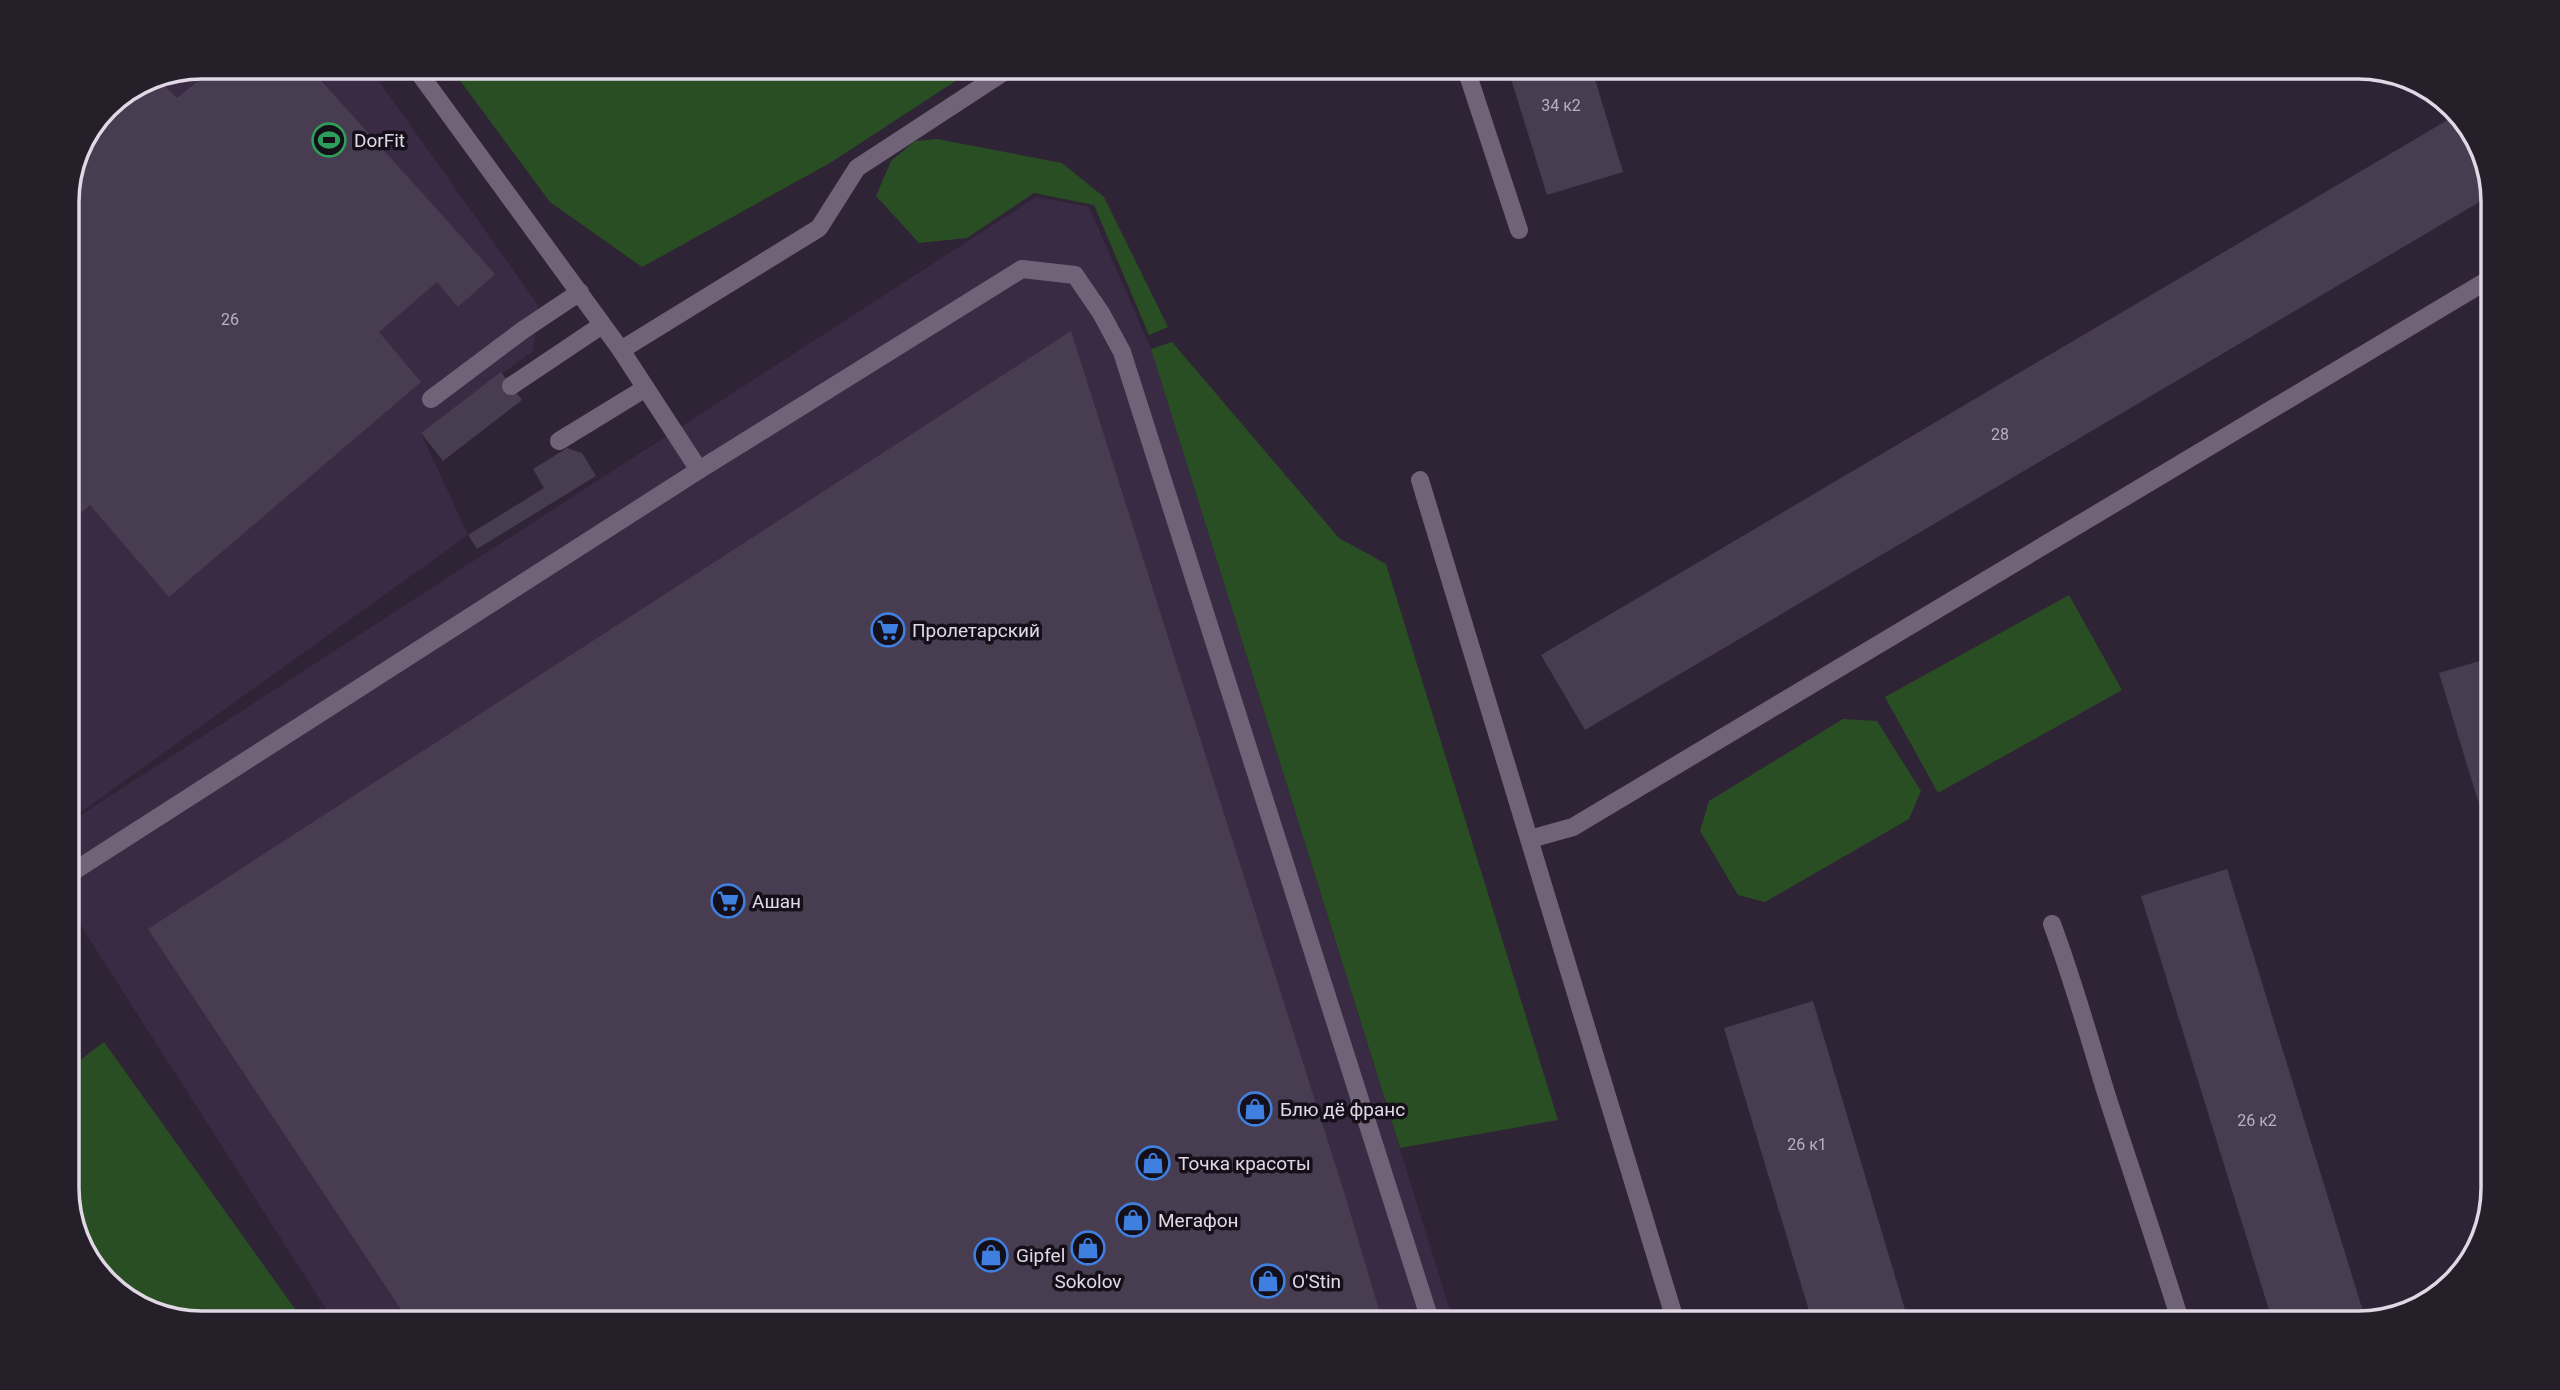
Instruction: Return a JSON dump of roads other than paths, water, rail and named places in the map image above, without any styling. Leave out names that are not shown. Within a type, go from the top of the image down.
[{"type":"lane","points":[[424,79],[621,350],[699,470]]},
{"type":"lane","points":[[621,350],[818,228],[857,167],[993,79]]},
{"type":"lane","points":[[1469,79],[1519,230]]},
{"type":"lane","points":[[79,868],[699,470],[1022,269],[1075,275],[1101,313],[1122,352],[1428,1311]]},
{"type":"lane","points":[[1530,839],[1573,827],[2481,283]]},
{"type":"lane","points":[[431,400],[523,330],[580,292]]},
{"type":"lane","points":[[512,386],[602,325]]},
{"type":"lane","points":[[559,441],[644,389]]},
{"type":"lane","points":[[1420,480],[1672,1311]]},
{"type":"lane","points":[[2052,925],[2071,975],[2177,1311]]},
{"type":"place","name":"DorFit","points":[[329,140]]},
{"type":"place","name":"Пролетарский","points":[[888,630]]},
{"type":"place","name":"Ашан","points":[[728,901]]},
{"type":"place","name":"Блю дё франс","points":[[1255,1109]]},
{"type":"place","name":"Точка красоты","points":[[1153,1163]]},
{"type":"place","name":"Мегафон","points":[[1133,1220]]},
{"type":"place","name":"Sokolov","points":[[1088,1248]]},
{"type":"place","name":"Gipfel","points":[[991,1255]]},
{"type":"place","name":"O'Stin","points":[[1268,1281]]}]
